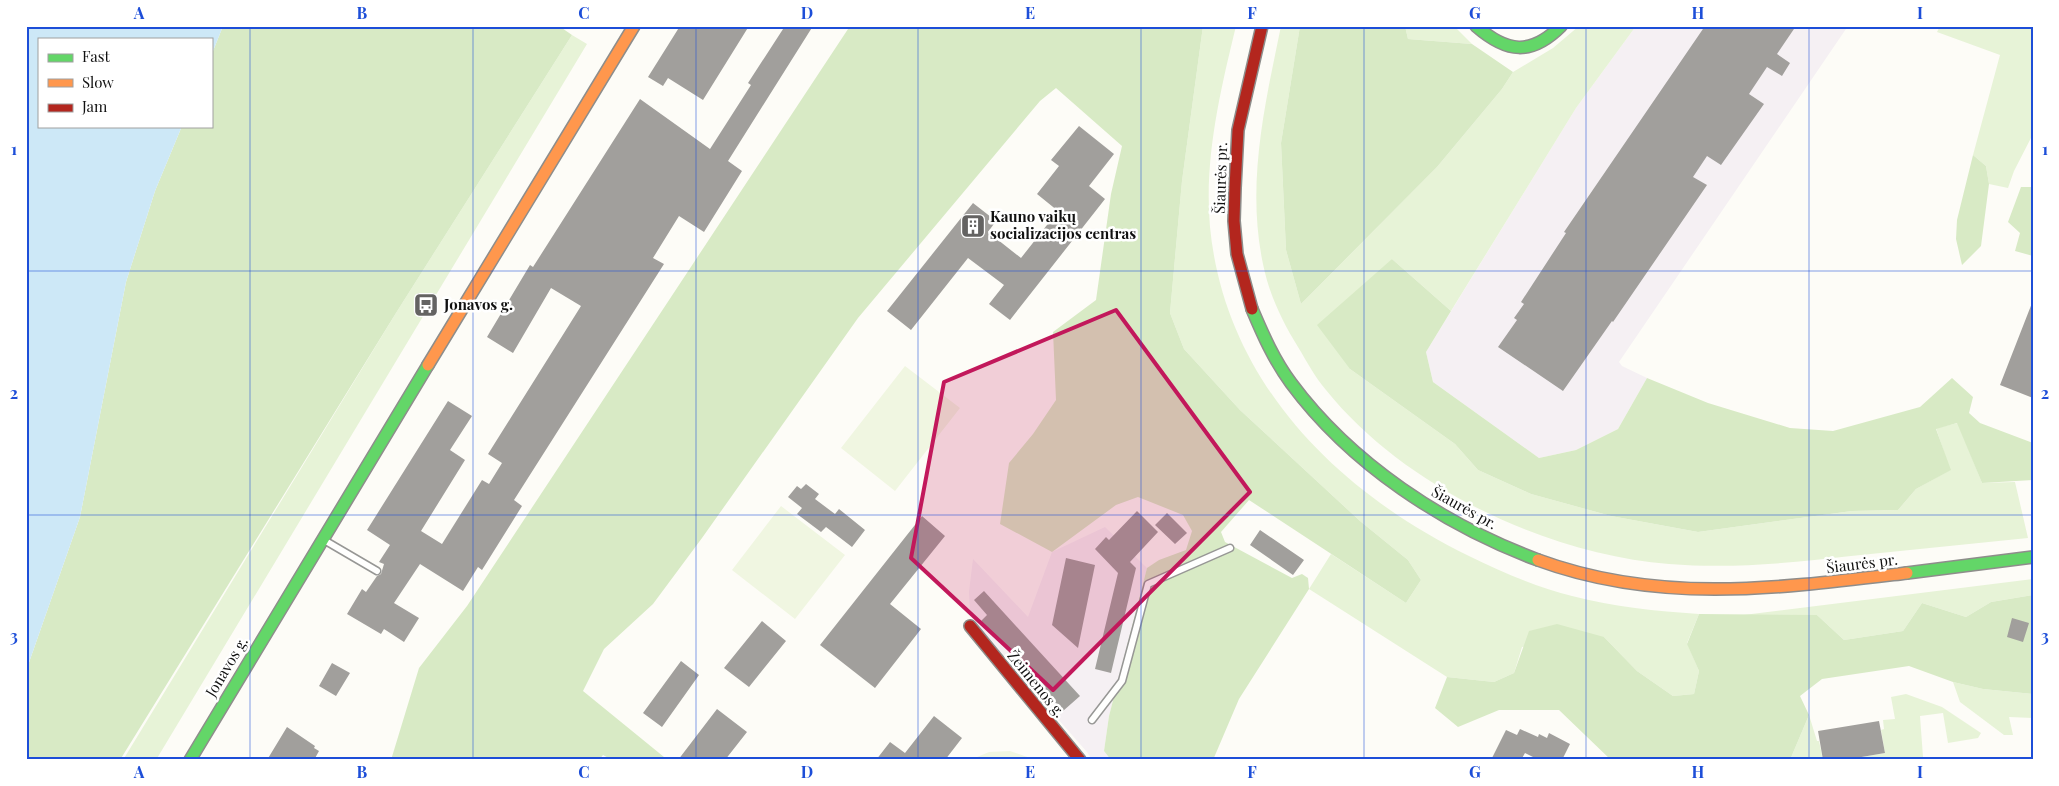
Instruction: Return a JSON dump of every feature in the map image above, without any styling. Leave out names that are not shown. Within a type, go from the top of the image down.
[{"type":"main road","name":"Jonavos g.","points":[[190,760],[322,538],[634,26]]},
{"type":"main road","name":"Šiaurės pr.","points":[[1262,26],[1237,133],[1233,206],[1237,254],[1247,300],[1268,347],[1299,393],[1354,453],[1397,487],[1500,545],[1534,559],[1582,573],[1634,584],[1695,590],[1759,591],[2033,557]]},
{"type":"main road","points":[[1476,26],[1503,46],[1523,49],[1543,42],[1561,26]]},
{"type":"main road","name":"Žeimenos g.","points":[[970,626],[1080,760]]},
{"type":"lane","points":[[322,538],[377,571]]},
{"type":"lane","points":[[1092,720],[1122,681],[1148,584],[1230,548]]},
{"type":"highlighted area","points":[[1116,310],[1250,492],[1053,690],[911,558],[944,382]]},
{"type":"shaded area","points":[[1636,26],[1848,26],[1619,362],[1622,366],[1647,378],[1618,429],[1576,450],[1539,458],[1433,382],[1426,352],[1576,108]]},
{"type":"shaded area","points":[[1105,527],[1147,568],[1109,716],[1104,751],[1111,760],[1092,760],[981,632],[970,611],[969,592],[973,559],[1028,617],[1052,552]]},
{"type":"green space","points":[[223,26],[559,26],[572,35],[396,313],[120,760],[26,760],[26,671],[80,517],[126,282],[155,191],[181,128],[212,128],[212,54]]},
{"type":"green space","points":[[850,26],[1203,26],[1182,181],[1170,313],[1184,349],[1240,410],[1360,521],[1408,560],[1421,580],[1406,603],[1249,500],[1221,532],[1225,542],[1292,578],[1302,574],[1308,578],[1309,589],[1239,699],[1213,760],[1111,760],[1104,751],[1109,716],[1147,568],[1159,560],[1186,550],[1192,531],[1183,515],[1138,497],[1116,505],[1052,552],[1000,524],[1009,463],[1033,434],[1056,400],[1053,332],[1096,300],[1111,194],[1122,146],[1056,88],[1040,101],[858,318],[653,604],[604,649],[583,691],[664,757],[661,760],[612,760],[603,755],[599,760],[391,760],[419,668],[467,606]]},
{"type":"green space","points":[[1203,26],[1236,26],[1219,101],[1211,151],[1209,176],[1210,227],[1220,283],[1238,334],[1263,382],[1295,425],[1333,464],[1375,499],[1420,530],[1481,562],[1532,584],[1604,603],[1699,614],[1687,643],[1699,671],[1694,694],[1673,696],[1637,671],[1604,637],[1522,647],[1514,673],[1494,682],[1447,677],[1309,589],[1331,554],[1406,603],[1421,580],[1408,560],[1360,521],[1240,410],[1184,349],[1170,313],[1182,181]]},
{"type":"green space","points":[[1281,26],[1300,26],[1281,143],[1286,250],[1301,304],[1437,167],[1502,89],[1513,72],[1553,48],[1579,26],[1636,26],[1576,108],[1451,311],[1392,259],[1350,369],[1455,444],[1478,470],[1531,494],[1611,516],[1698,532],[1852,511],[1898,510],[1916,489],[1950,470],[1936,428],[1958,423],[1982,483],[2015,482],[2028,538],[1738,566],[1669,564],[1622,558],[1574,546],[1527,530],[1481,510],[1436,485],[1395,457],[1358,425],[1318,380],[1277,307],[1263,264],[1256,204],[1257,174],[1264,114]]},
{"type":"green space","points":[[1300,26],[1405,26],[1408,39],[1472,44],[1513,72],[1502,89],[1437,167],[1301,304],[1286,250],[1281,143]]},
{"type":"green space","points":[[1405,26],[1454,26],[1472,44],[1408,39]]},
{"type":"green space","points":[[1940,26],[2033,28],[2033,134],[2014,171],[2008,188],[1989,184],[1986,166],[1973,155],[2000,55],[1937,32]]},
{"type":"green space","points":[[572,35],[587,44],[156,760],[123,760],[396,313]]},
{"type":"green space","points":[[1973,155],[1986,166],[1989,184],[1981,246],[1962,265],[1956,239],[1957,220]]},
{"type":"green space","points":[[2021,187],[2033,187],[2033,256],[2015,251],[2020,233],[2008,222]]},
{"type":"green space","points":[[1392,259],[1451,311],[1426,352],[1433,382],[1539,458],[1576,450],[1618,429],[1647,378],[1708,403],[1790,428],[1833,431],[1920,407],[1952,378],[1973,397],[1969,413],[1980,423],[2033,443],[2033,480],[1982,483],[1957,423],[1936,429],[1951,470],[1916,489],[1898,510],[1852,511],[1698,532],[1611,516],[1531,494],[1478,470],[1455,444],[1350,369],[1317,325]]},
{"type":"green space","points":[[905,366],[960,408],[895,491],[841,448]]},
{"type":"green space","points":[[781,506],[845,555],[795,619],[732,570]]},
{"type":"green space","points":[[2033,579],[2033,595],[1991,602],[1966,617],[1922,603],[1903,631],[1844,640],[1817,615],[1735,616]]},
{"type":"green space","points":[[2033,595],[2033,694],[1983,689],[1953,682],[1909,666],[1822,679],[1800,696],[1809,715],[1790,760],[1611,760],[1559,710],[1499,710],[1458,727],[1435,708],[1447,677],[1494,682],[1514,673],[1529,631],[1557,624],[1604,637],[1637,671],[1673,696],[1694,694],[1699,671],[1687,644],[1699,614],[1817,615],[1844,640],[1903,631],[1922,603],[1966,617],[1991,602]]},
{"type":"green space","points":[[1953,682],[1983,689],[2033,694],[2033,718],[2009,717],[2013,735],[2004,735],[1960,702]]},
{"type":"green space","points":[[1906,694],[1942,707],[1981,733],[1978,738],[1948,743],[1943,713],[1920,716],[1923,757],[1918,760],[1844,760],[1885,753],[1881,730],[1884,729],[1883,720],[1895,719],[1891,697]]},
{"type":"green space","points":[[1809,715],[1817,741],[1819,741],[1823,760],[1790,760]]},
{"type":"green space","points":[[1010,751],[1036,760],[970,760],[989,752]]},
{"type":"water","points":[[26,26],[223,26],[212,54],[212,38],[38,38],[38,128],[181,128],[155,191],[126,282],[80,517],[26,671]]},
{"type":"building","points":[[680,26],[749,26],[703,100],[668,78],[663,86],[648,77]]},
{"type":"building","points":[[785,26],[813,26],[728,161],[742,171],[704,232],[679,216],[653,258],[664,264],[514,500],[522,506],[482,570],[478,567],[463,591],[420,564],[394,603],[419,618],[404,642],[384,629],[381,634],[347,614],[362,589],[366,592],[377,576],[381,574],[384,564],[379,562],[390,545],[367,530],[448,401],[472,416],[450,450],[465,460],[421,531],[442,544],[482,480],[489,484],[502,463],[488,454],[581,306],[551,288],[513,353],[487,337],[530,265],[533,267],[640,99],[710,149],[751,85],[748,83]]},
{"type":"building","points":[[1705,26],[1796,26],[1777,54],[1790,63],[1782,76],[1767,67],[1749,94],[1764,104],[1721,165],[1707,156],[1693,177],[1707,185],[1563,391],[1498,347],[1517,320],[1514,318],[1524,304],[1521,302],[1566,233],[1564,232]]},
{"type":"building","name":"Kauno vaikų socializacijos centras","points":[[1079,126],[1114,154],[1089,186],[1105,199],[1010,320],[989,304],[1004,285],[968,258],[911,330],[887,311],[973,203],[996,221],[988,232],[1021,258],[1058,211],[1037,194],[1059,166],[1051,160]]},
{"type":"building","points":[[2033,303],[2033,398],[2000,385]]},
{"type":"building","points":[[806,484],[819,494],[815,499],[835,514],[839,509],[865,530],[852,547],[826,527],[821,532],[797,514],[802,508],[788,497],[797,486],[801,489]]},
{"type":"building","points":[[1137,511],[1158,532],[1130,562],[1136,568],[1111,673],[1095,669],[1118,573],[1095,549],[1106,537],[1109,540]]},
{"type":"building","points":[[1167,513],[1187,533],[1175,544],[1155,525]]},
{"type":"building","points":[[922,516],[945,536],[890,604],[921,629],[875,688],[820,645]]},
{"type":"building","points":[[1260,530],[1304,560],[1293,575],[1250,545]]},
{"type":"building","points":[[1066,558],[1095,565],[1078,648],[1052,625]]},
{"type":"building","points":[[984,591],[1080,696],[1063,711],[981,621],[987,615],[974,600]]},
{"type":"building","points":[[2012,618],[2029,623],[2023,642],[2007,637]]},
{"type":"building","points":[[762,621],[786,641],[749,687],[724,668]]},
{"type":"building","points":[[681,661],[699,675],[662,727],[643,713]]},
{"type":"building","points":[[332,663],[350,673],[336,696],[319,686]]},
{"type":"building","points":[[717,709],[747,732],[725,760],[678,760]]},
{"type":"building","points":[[934,716],[962,738],[945,760],[876,760],[890,742],[905,753]]},
{"type":"building","points":[[1879,721],[1885,753],[1844,760],[1823,760],[1818,731]]},
{"type":"building","points":[[287,727],[315,746],[314,748],[319,751],[314,760],[267,760]]},
{"type":"building","points":[[1520,729],[1538,737],[1539,734],[1547,738],[1549,733],[1570,744],[1562,760],[1539,760],[1525,753],[1521,760],[1491,760],[1506,730],[1517,735]]},
{"type":"traffic: fast","points":[[1476,26],[1498,42],[1519,47],[1539,42],[1550,36],[1561,26]]},
{"type":"traffic: fast","points":[[1252,309],[1269,347],[1291,383],[1342,440],[1402,489],[1434,510],[1503,546],[1538,560]]},
{"type":"traffic: fast","points":[[190,760],[428,365]]},
{"type":"traffic: fast","points":[[1907,573],[2033,557]]},
{"type":"traffic: slow","points":[[428,365],[634,26]]},
{"type":"traffic: slow","points":[[1538,560],[1584,574],[1630,583],[1675,588],[1721,589],[1814,584],[1907,573]]},
{"type":"traffic: jam","points":[[1252,309],[1237,254],[1234,221],[1235,188],[1238,130],[1262,26]]},
{"type":"traffic: jam","points":[[970,626],[1080,760]]},
{"type":"place","name":"Kauno vaikų socializacijos centras","points":[[973,226]]},
{"type":"place","name":"Jonavos g.","points":[[426,305]]}]
